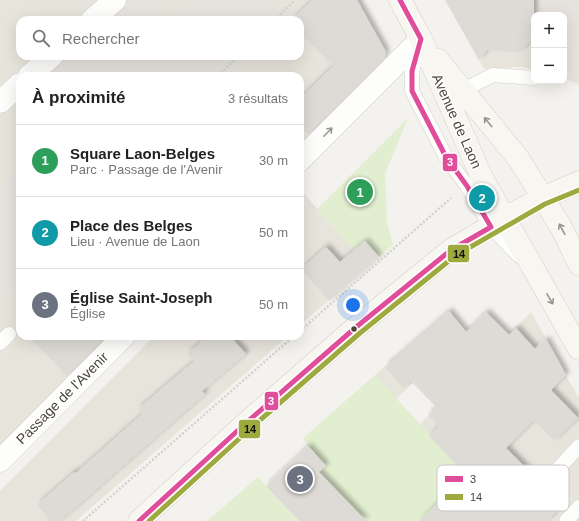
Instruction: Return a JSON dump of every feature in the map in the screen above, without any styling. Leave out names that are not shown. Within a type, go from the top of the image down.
[{"type":"main road","name":"Avenue de Laon","points":[[400,0],[421,38],[482,178],[498,222],[533,270],[579,349]]},
{"type":"main road","name":"Avenue de Laon","points":[[421,38],[518,158],[534,202],[561,227],[579,264]]},
{"type":"main road","points":[[139,521],[246,423],[355,328],[451,250],[534,202],[579,182]]},
{"type":"street","points":[[97,16],[115,0]]},
{"type":"street","points":[[304,156],[421,38]]},
{"type":"street","points":[[34,72],[47,60]]},
{"type":"street","points":[[0,102],[16,88]]},
{"type":"street","name":"Passage de l'Avenir","points":[[0,461],[120,340]]},
{"type":"lane","points":[[421,38],[412,71],[412,91],[446,157],[467,186],[498,222]]},
{"type":"lane","points":[[463,90],[493,76],[531,78]]},
{"type":"lane","points":[[562,465],[579,446]]},
{"type":"lane","points":[[566,521],[579,507]]},
{"type":"path","points":[[279,16],[295,0]]},
{"type":"path","points":[[222,72],[234,60]]},
{"type":"path","points":[[304,328],[467,186]]},
{"type":"path","points":[[83,521],[289,340]]},
{"type":"shaded area","points":[[0,0],[104,0],[86,16],[16,16],[16,60],[36,60],[23,72],[16,72],[16,78],[0,92]]},
{"type":"shaded area","points":[[126,0],[357,0],[386,52],[382,65],[304,143],[304,72],[45,72],[59,60],[304,60],[304,16],[108,16]]},
{"type":"shaded area","points":[[126,0],[146,0],[164,16],[108,16]]},
{"type":"shaded area","points":[[193,0],[267,0],[283,16],[177,16]]},
{"type":"shaded area","points":[[445,0],[579,0],[579,85],[567,79],[567,12],[531,12],[531,69],[521,67],[484,69]]},
{"type":"shaded area","points":[[531,0],[579,0],[579,46],[567,36],[567,12],[541,12]]},
{"type":"shaded area","points":[[59,60],[242,60],[229,72],[45,72]]},
{"type":"shaded area","points":[[16,98],[16,340],[108,340],[0,449],[0,112]]},
{"type":"shaded area","points":[[16,172],[16,283],[0,299],[0,188]]},
{"type":"shaded area","points":[[304,194],[354,250],[365,241],[379,257],[304,322]]},
{"type":"shaded area","points":[[449,311],[466,332],[396,399],[375,375]]},
{"type":"shaded area","points":[[531,312],[545,337],[436,444],[419,425]]},
{"type":"shaded area","points":[[150,340],[283,340],[76,521],[0,521],[0,491]]},
{"type":"shaded area","points":[[566,375],[579,398],[579,521],[419,521],[437,503],[437,511],[569,511],[569,465],[475,465]]},
{"type":"green space","points":[[408,118],[385,174],[387,221],[393,245],[379,257],[365,241],[354,250],[317,209]]},
{"type":"green space","points":[[375,375],[457,465],[437,465],[437,503],[419,521],[366,521],[319,472],[326,465],[308,446],[303,438]]},
{"type":"green space","points":[[258,477],[299,521],[207,521]]},
{"type":"building","points":[[312,0],[357,0],[386,52],[384,59],[308,134],[304,130],[304,95],[333,66],[304,37],[304,16],[296,16]]},
{"type":"building","points":[[445,0],[534,0],[534,12],[531,12],[531,41],[519,52],[487,50],[479,60]]},
{"type":"building","points":[[365,241],[379,257],[329,301],[304,272],[304,266],[326,247],[340,262]]},
{"type":"building","points":[[449,311],[466,332],[486,312],[509,335],[516,328],[535,349],[546,339],[566,375],[551,390],[578,418],[554,441],[534,420],[506,448],[523,465],[457,465],[429,436],[439,426],[428,415],[436,407],[411,381],[403,388],[385,367]]},
{"type":"building","points":[[32,340],[102,340],[67,376]]},
{"type":"building","points":[[203,340],[234,340],[246,354],[202,391],[205,394],[74,509],[59,521],[51,521],[37,505],[74,472],[76,473],[142,414],[138,409],[194,361],[187,354]]},
{"type":"building","points":[[308,446],[326,466],[319,472],[366,521],[299,521],[266,486]]},
{"type":"building","points":[[437,503],[437,511],[557,511],[547,521],[419,521]]},
{"type":"transit line","name":"3","points":[[139,521],[246,423],[355,328],[451,250],[491,227],[467,186],[446,157],[412,91],[412,71],[421,39],[400,0]]},
{"type":"transit line","name":"14","points":[[149,521],[251,428],[360,333],[455,256],[545,204],[579,190]]},
{"type":"place","name":"Square Laon-Belges","points":[[360,192]]},
{"type":"place","name":"Place des Belges","points":[[482,198]]},
{"type":"place","name":"Église Saint-Joseph","points":[[300,479]]}]
